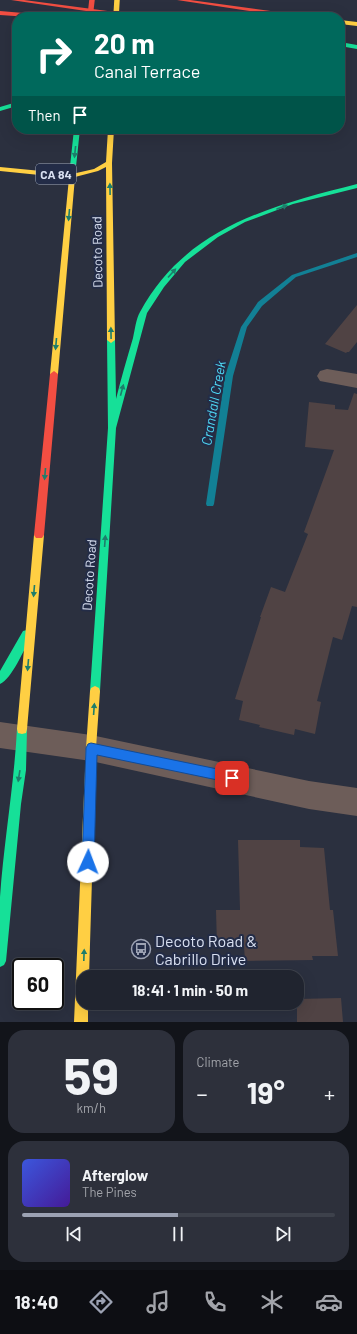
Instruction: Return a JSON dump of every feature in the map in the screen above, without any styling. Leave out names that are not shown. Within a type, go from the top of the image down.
[{"type":"main road","points":[[13,0],[101,12]]},
{"type":"main road","points":[[91,12],[92,0]]},
{"type":"main road","points":[[116,12],[117,0]]},
{"type":"main road","points":[[179,0],[264,12]]},
{"type":"main road","points":[[0,13],[12,14]]},
{"type":"main road","points":[[345,23],[357,24]]},
{"type":"main road","points":[[345,45],[357,47]]},
{"type":"main road","points":[[0,109],[12,105]]},
{"type":"main road","points":[[0,961],[15,804],[20,770],[11,736],[31,626],[76,134]]},
{"type":"main road","name":"Decoto Road","points":[[81,1022],[91,748],[112,428],[109,163],[111,134]]},
{"type":"main road","name":"CA 84","points":[[0,169],[72,176],[90,172],[109,163]]},
{"type":"main road","points":[[112,428],[143,313],[161,285],[183,260],[216,236],[243,221],[291,204],[357,186]]},
{"type":"main road","points":[[0,678],[9,667],[31,626]]},
{"type":"main road","points":[[5,794],[15,804]]},
{"type":"street","points":[[327,376],[357,381]]},
{"type":"street","points":[[11,736],[91,748],[309,795],[357,802]]},
{"type":"building","points":[[357,305],[357,342],[349,352],[346,353],[325,344]]},
{"type":"building","points":[[354,393],[357,394],[357,607],[352,606],[342,640],[333,637],[317,701],[321,702],[315,734],[295,729],[294,735],[259,727],[260,725],[239,720],[243,701],[235,699],[260,617],[271,587],[285,592],[308,534],[304,532],[334,450],[305,447],[309,402],[335,405],[335,409],[348,410]]},
{"type":"building","points":[[238,840],[300,840],[300,847],[324,848],[330,910],[333,910],[338,956],[312,956],[313,960],[245,961],[244,946],[217,946],[216,910],[240,910]]},
{"type":"building","points":[[341,998],[343,1022],[297,1022],[297,1010],[304,1010],[304,999]]},
{"type":"waterway","name":"Crandall Creek","points":[[210,504],[229,376],[244,327],[260,304],[294,276],[357,255]]},
{"type":"traffic: fast","points":[[345,45],[357,47]]},
{"type":"traffic: fast","points":[[0,109],[12,105]]},
{"type":"traffic: fast","points":[[72,176],[76,134]]},
{"type":"traffic: fast","points":[[112,428],[143,313],[161,285],[183,260],[216,236],[243,221],[291,203],[357,186]]},
{"type":"traffic: fast","points":[[95,691],[112,428],[111,340]]},
{"type":"traffic: fast","points":[[0,679],[9,667],[27,634]]},
{"type":"traffic: fast","points":[[0,961],[15,804],[20,770],[22,729]]},
{"type":"traffic: slow","points":[[116,12],[117,0]]},
{"type":"traffic: slow","points":[[345,23],[357,24]]},
{"type":"traffic: slow","points":[[0,169],[72,176],[96,170],[109,163],[111,134]]},
{"type":"traffic: slow","points":[[109,163],[111,340]]},
{"type":"traffic: slow","points":[[54,374],[72,176]]},
{"type":"traffic: slow","points":[[22,729],[39,535]]},
{"type":"traffic: slow","points":[[81,1022],[91,748],[95,691]]},
{"type":"traffic: jam","points":[[13,0],[101,12]]},
{"type":"traffic: jam","points":[[91,12],[92,0]]},
{"type":"traffic: jam","points":[[179,0],[264,12]]},
{"type":"traffic: jam","points":[[0,13],[12,14]]},
{"type":"traffic: jam","points":[[39,535],[54,374]]},
{"type":"place","name":"Decoto Road & Cabrillo Drive","points":[[141,949]]},
{"type":"route","points":[[88,862],[91,748],[232,778]]}]
